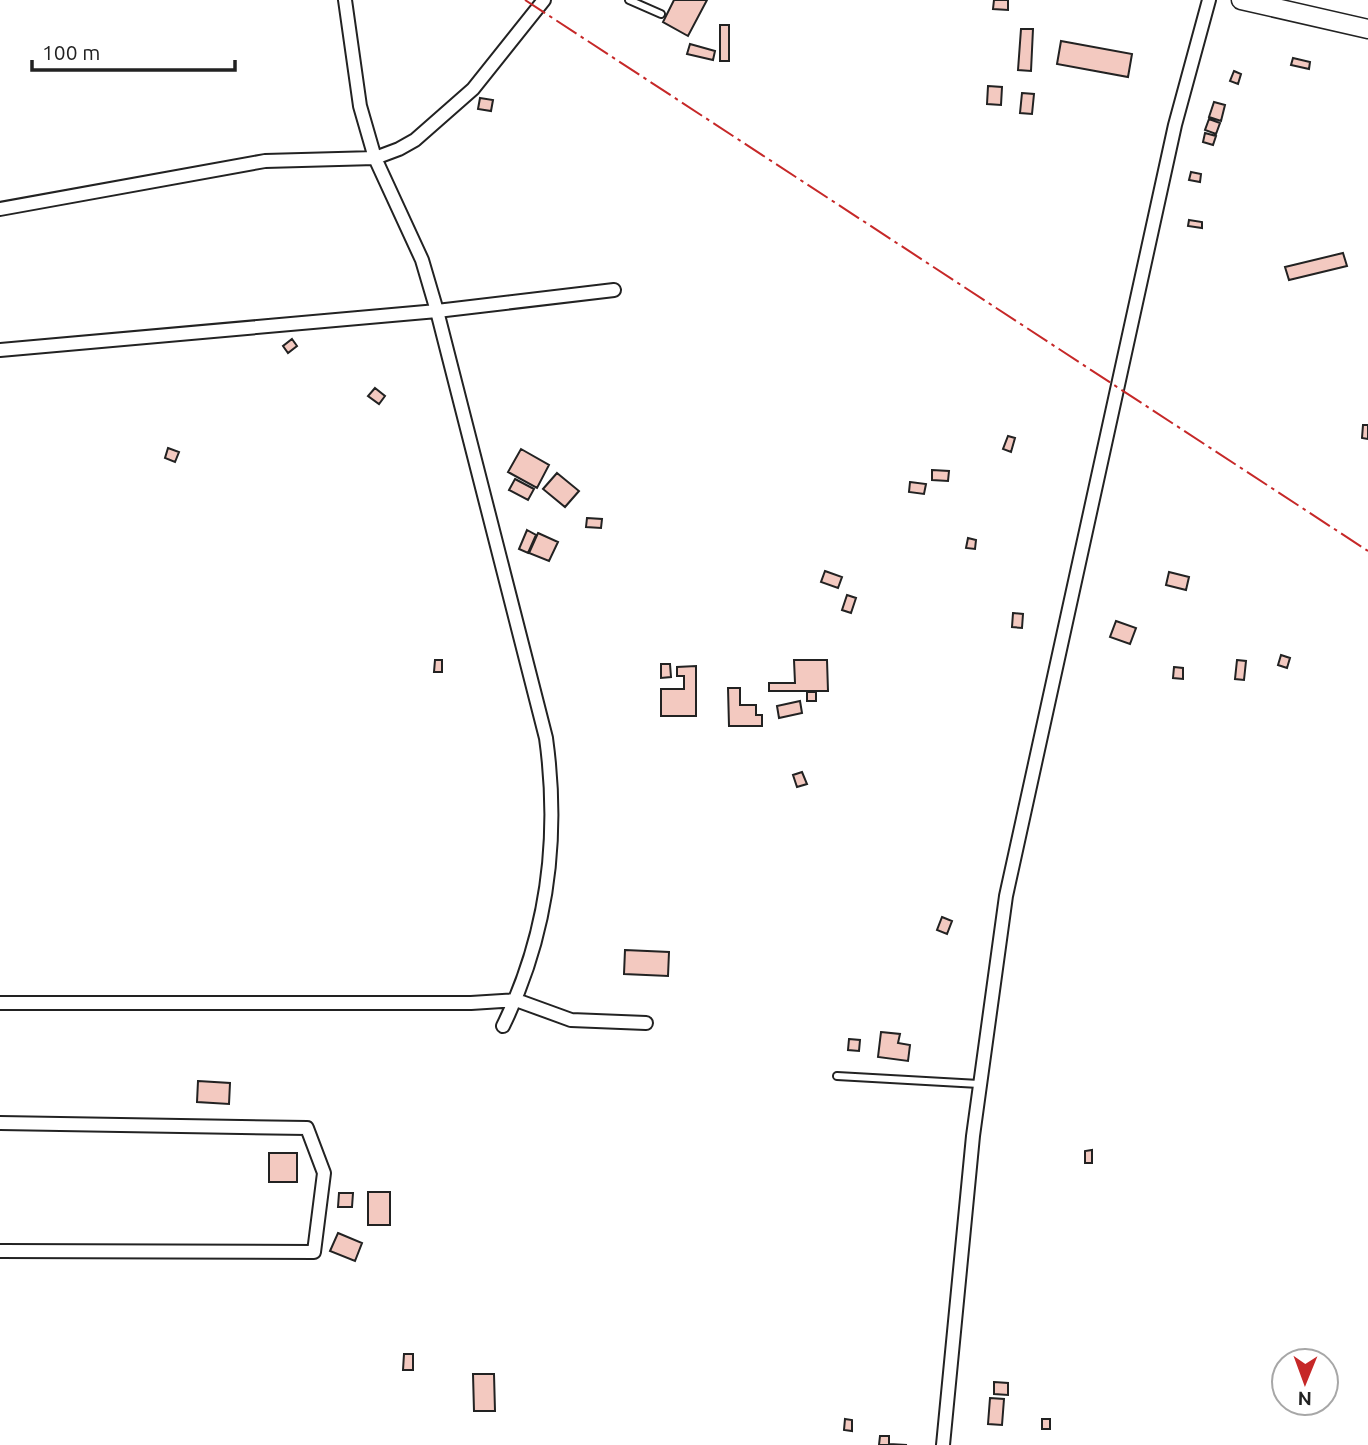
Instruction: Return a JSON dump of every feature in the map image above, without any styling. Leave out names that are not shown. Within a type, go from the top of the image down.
[{"type":"main road","points":[[1241,0],[1368,29]]},
{"type":"street","points":[[345,0],[359,106],[375,158],[422,260],[546,738],[552,779],[549,884],[527,974],[503,1026]]},
{"type":"street","points":[[0,209],[265,161],[375,158],[415,141],[473,89],[544,0]]},
{"type":"street","points":[[943,1445],[979,1084],[1006,896],[1175,125],[1209,0]]},
{"type":"street","points":[[0,350],[437,311],[614,290]]},
{"type":"street","points":[[0,1003],[471,1003],[516,1000],[571,1020],[646,1023]]},
{"type":"street","points":[[0,1124],[307,1128],[324,1173],[314,1252],[0,1251]]},
{"type":"lane","points":[[629,0],[661,15]]},
{"type":"lane","points":[[837,1076],[979,1084]]},
{"type":"building","points":[[674,0],[707,0],[688,36],[663,22]]},
{"type":"building","points":[[994,0],[1008,0],[1008,10],[993,9]]},
{"type":"building","points":[[720,25],[729,25],[729,61],[720,61]]},
{"type":"building","points":[[1021,29],[1033,29],[1031,71],[1018,70]]},
{"type":"building","points":[[1061,41],[1132,54],[1128,77],[1057,64]]},
{"type":"building","points":[[690,44],[715,51],[713,60],[687,54]]},
{"type":"building","points":[[1293,58],[1310,62],[1309,69],[1291,65]]},
{"type":"building","points":[[1234,71],[1241,74],[1238,84],[1230,81]]},
{"type":"building","points":[[988,86],[1002,87],[1001,105],[987,104]]},
{"type":"building","points":[[1022,93],[1034,94],[1032,114],[1020,113]]},
{"type":"building","points":[[480,98],[493,100],[491,111],[478,109]]},
{"type":"building","points":[[1214,102],[1225,105],[1221,121],[1209,117]]},
{"type":"building","points":[[1209,119],[1220,123],[1216,134],[1205,130]]},
{"type":"building","points":[[1205,133],[1216,136],[1213,145],[1203,142]]},
{"type":"building","points":[[1191,172],[1201,174],[1200,182],[1189,180]]},
{"type":"building","points":[[1189,220],[1202,222],[1202,228],[1188,226]]},
{"type":"building","points":[[1343,253],[1347,266],[1289,280],[1285,267]]},
{"type":"building","points":[[292,339],[297,346],[288,353],[283,346]]},
{"type":"building","points":[[375,388],[385,396],[379,404],[368,396]]},
{"type":"building","points":[[1363,425],[1368,425],[1368,439],[1362,438]]},
{"type":"building","points":[[1008,436],[1015,438],[1011,452],[1003,449]]},
{"type":"building","points":[[168,448],[179,452],[175,462],[165,458]]},
{"type":"building","points":[[521,449],[549,465],[537,488],[508,472]]},
{"type":"building","points":[[932,470],[949,471],[948,481],[932,480]]},
{"type":"building","points":[[557,473],[579,491],[565,507],[543,489]]},
{"type":"building","points":[[515,479],[534,489],[528,500],[509,490]]},
{"type":"building","points":[[910,482],[926,484],[924,494],[909,492]]},
{"type":"building","points":[[587,518],[602,519],[601,528],[586,527]]},
{"type":"building","points":[[527,530],[536,535],[528,553],[519,549]]},
{"type":"building","points":[[538,533],[558,542],[549,561],[529,553]]},
{"type":"building","points":[[968,538],[976,540],[975,549],[966,548]]},
{"type":"building","points":[[825,571],[842,577],[838,588],[821,582]]},
{"type":"building","points":[[1169,572],[1189,577],[1186,590],[1166,585]]},
{"type":"building","points":[[847,595],[856,598],[851,613],[842,610]]},
{"type":"building","points":[[1013,613],[1023,614],[1022,628],[1012,627]]},
{"type":"building","points":[[1116,621],[1136,628],[1130,644],[1110,637]]},
{"type":"building","points":[[1281,655],[1290,658],[1287,668],[1278,665]]},
{"type":"building","points":[[435,660],[442,660],[442,672],[434,672]]},
{"type":"building","points":[[794,660],[827,660],[828,691],[769,691],[769,683],[795,683]]},
{"type":"building","points":[[1237,660],[1246,661],[1244,680],[1235,679]]},
{"type":"building","points":[[661,664],[670,664],[671,677],[661,678]]},
{"type":"building","points":[[696,666],[696,716],[661,716],[661,689],[684,689],[684,676],[677,676],[677,667]]},
{"type":"building","points":[[1174,667],[1183,668],[1183,679],[1173,678]]},
{"type":"building","points":[[728,688],[740,688],[740,705],[756,705],[756,715],[762,715],[762,726],[729,726]]},
{"type":"building","points":[[807,692],[816,692],[816,701],[807,701]]},
{"type":"building","points":[[800,701],[802,713],[779,718],[777,706]]},
{"type":"building","points":[[802,772],[807,784],[797,787],[793,775]]},
{"type":"building","points":[[942,917],[952,921],[947,934],[937,930]]},
{"type":"building","points":[[625,950],[669,952],[668,976],[624,974]]},
{"type":"building","points":[[881,1032],[900,1034],[898,1043],[910,1045],[908,1061],[878,1057]]},
{"type":"building","points":[[849,1039],[860,1040],[859,1051],[848,1050]]},
{"type":"building","points":[[198,1081],[230,1083],[229,1104],[197,1102]]},
{"type":"building","points":[[1092,1150],[1092,1163],[1085,1163],[1085,1151]]},
{"type":"building","points":[[269,1153],[297,1153],[297,1182],[269,1182]]},
{"type":"building","points":[[368,1192],[390,1192],[390,1225],[368,1225]]},
{"type":"building","points":[[339,1193],[353,1193],[352,1207],[338,1207]]},
{"type":"building","points":[[338,1233],[362,1243],[355,1261],[330,1251]]},
{"type":"building","points":[[404,1354],[413,1354],[413,1370],[403,1370]]},
{"type":"building","points":[[473,1374],[494,1374],[495,1411],[474,1411]]},
{"type":"building","points":[[994,1382],[1008,1383],[1008,1395],[994,1394]]},
{"type":"building","points":[[990,1398],[1004,1399],[1002,1425],[988,1424]]},
{"type":"building","points":[[845,1419],[852,1420],[852,1431],[844,1430]]},
{"type":"building","points":[[1042,1419],[1050,1419],[1050,1429],[1042,1429]]},
{"type":"building","points":[[880,1436],[889,1436],[889,1444],[907,1445],[879,1445]]},
{"type":"power","points":[[525,0],[1368,551]]}]
